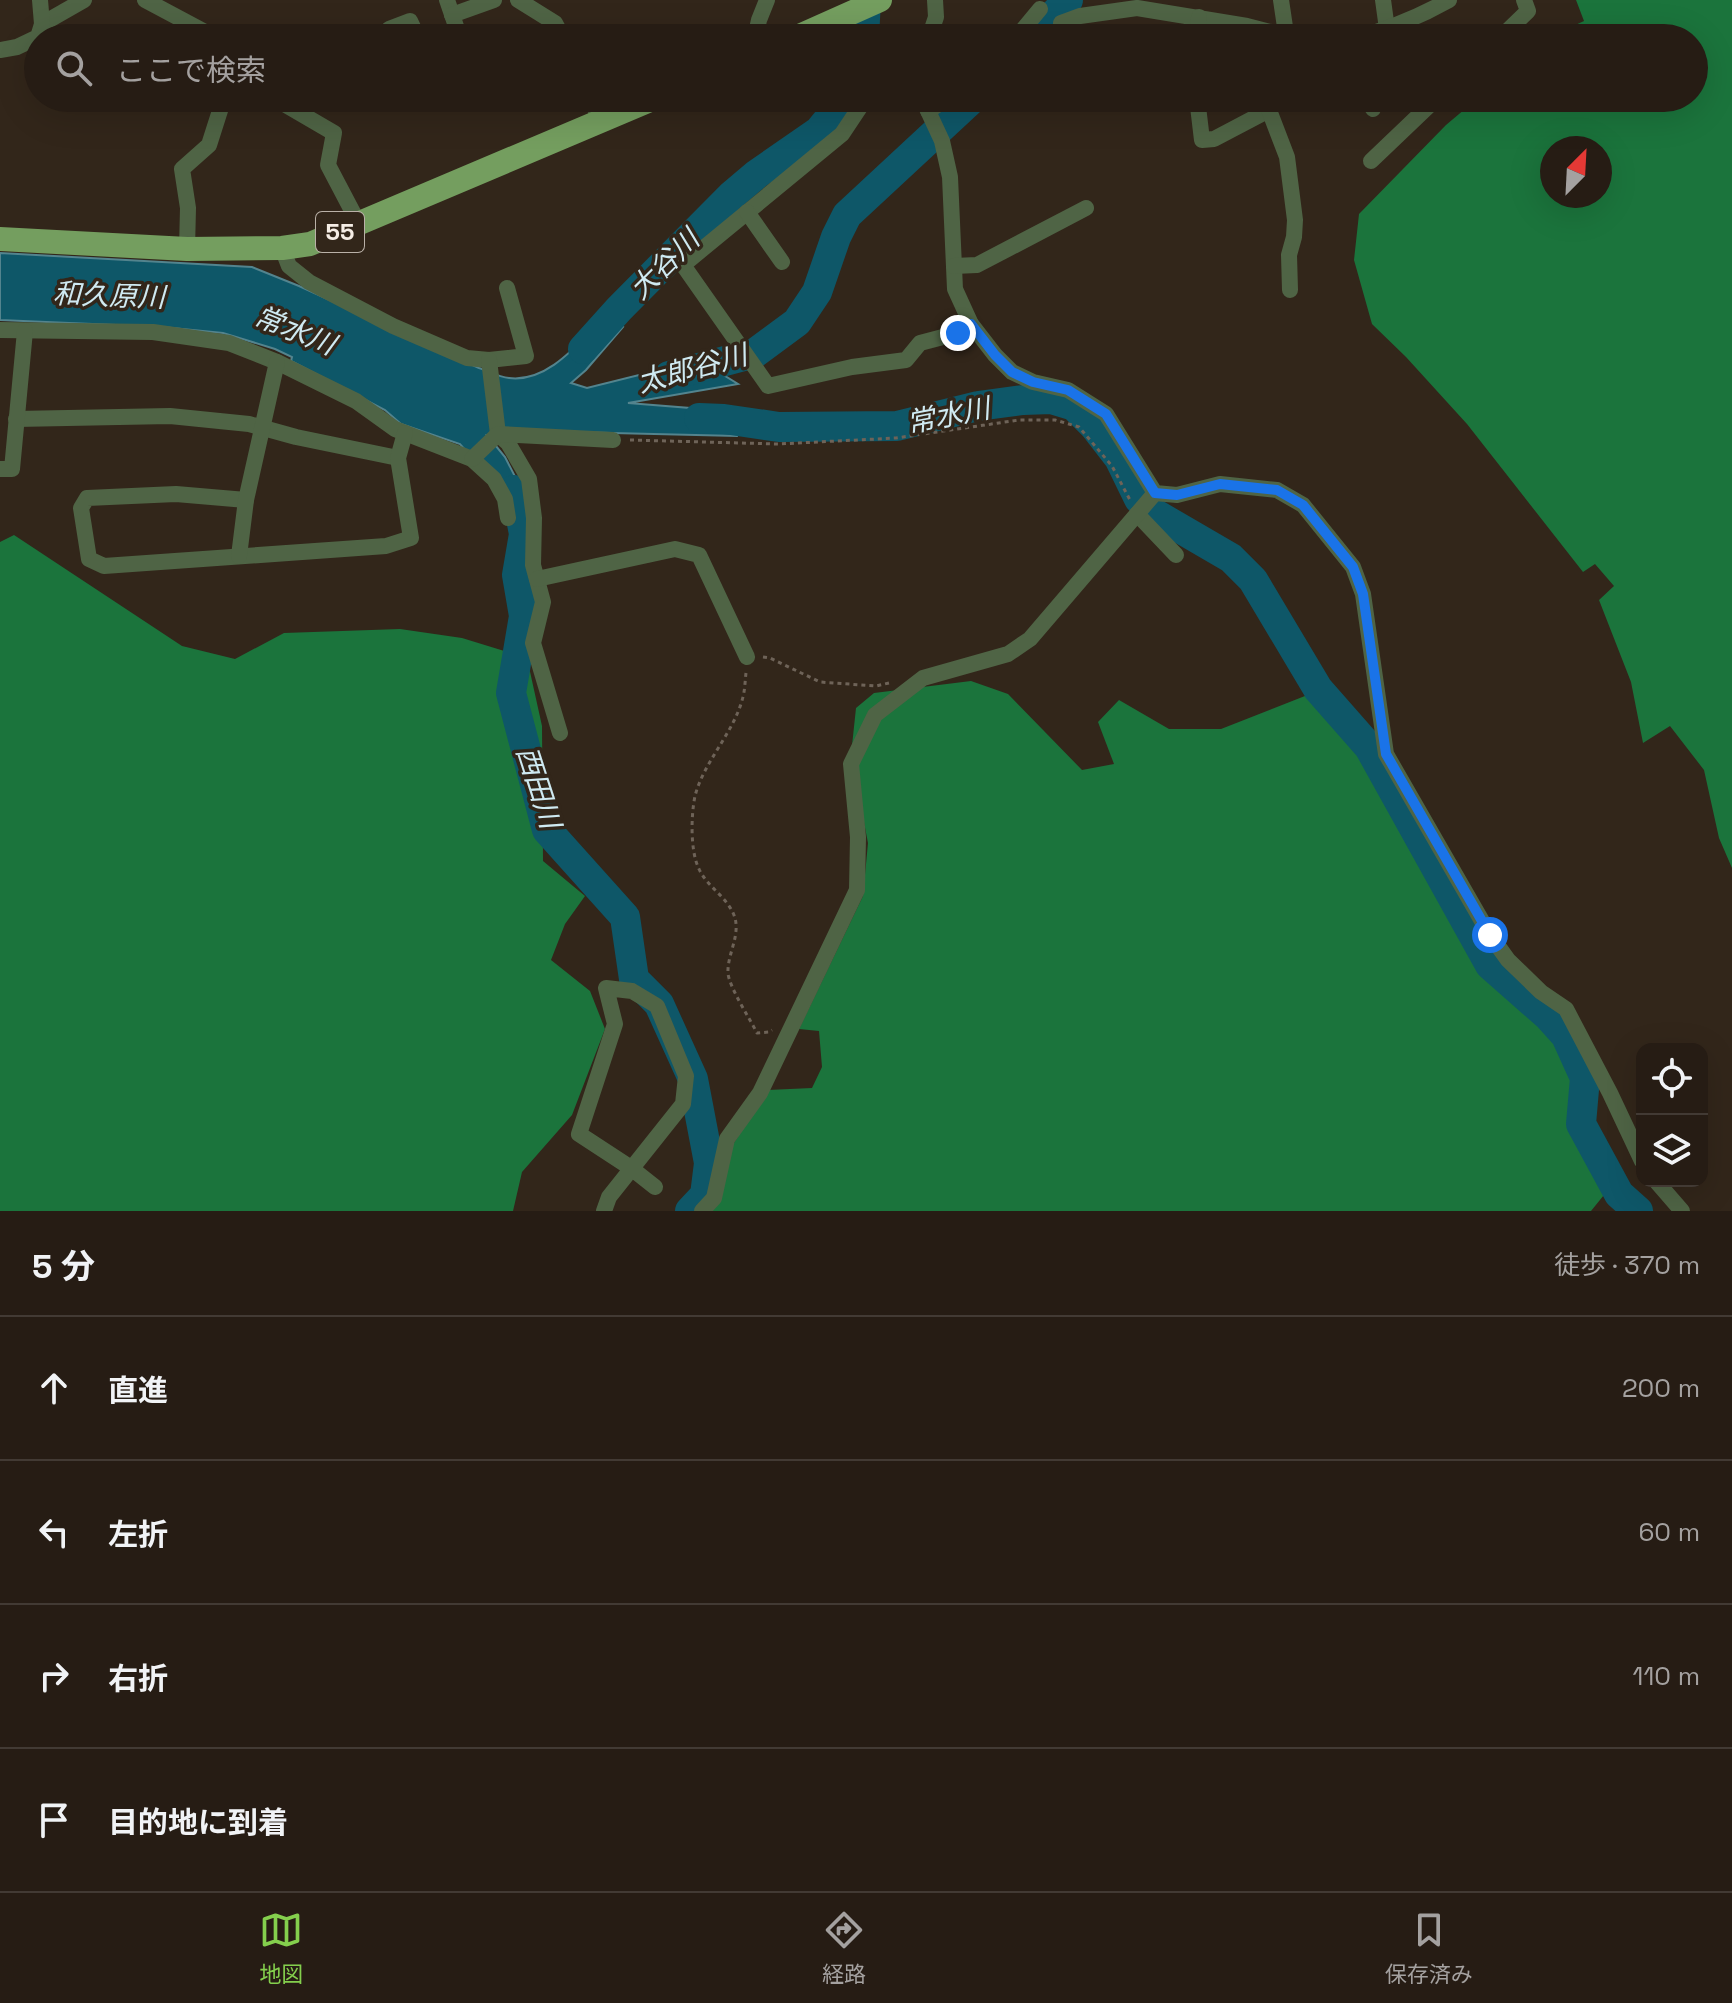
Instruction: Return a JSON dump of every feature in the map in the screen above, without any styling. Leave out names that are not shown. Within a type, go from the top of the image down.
[{"type":"main road","points":[[827,24],[880,0]]},
{"type":"main road","name":"55","points":[[0,239],[187,249],[282,248],[310,244],[623,112]]},
{"type":"street","points":[[40,0],[42,24],[84,0]]},
{"type":"street","points":[[145,0],[190,24]]},
{"type":"street","points":[[449,8],[494,0]]},
{"type":"street","points":[[518,0],[556,24]]},
{"type":"street","points":[[758,24],[767,0]]},
{"type":"street","points":[[934,24],[935,0]]},
{"type":"street","points":[[1281,0],[1285,24]]},
{"type":"street","points":[[1383,0],[1386,24]]},
{"type":"street","points":[[1399,24],[1449,0]]},
{"type":"street","points":[[1515,24],[1528,11],[1524,0]]},
{"type":"street","points":[[1061,23],[1137,4],[1236,24]]},
{"type":"street","points":[[1028,24],[1040,9]]},
{"type":"street","points":[[1199,17],[1199,24]]},
{"type":"street","points":[[0,50],[24,44]]},
{"type":"street","points":[[187,249],[188,208],[182,169],[209,145],[220,112]]},
{"type":"street","points":[[298,112],[334,133],[328,165],[359,224]]},
{"type":"street","points":[[596,112],[600,122]]},
{"type":"street","points":[[857,112],[842,134],[683,265],[768,386],[852,367],[906,360],[920,343],[958,333],[971,324]]},
{"type":"street","points":[[929,112],[942,141],[950,177],[955,289],[971,324],[1012,372],[1033,382],[1068,390],[1106,414],[1155,493]]},
{"type":"street","points":[[1199,112],[1202,140],[1214,139],[1259,112]]},
{"type":"street","points":[[1274,112],[1287,157],[1295,220],[1289,255],[1290,290]]},
{"type":"street","points":[[1371,161],[1422,112]]},
{"type":"street","points":[[954,266],[977,265],[1086,208]]},
{"type":"street","points":[[747,212],[782,262]]},
{"type":"street","points":[[282,248],[289,266],[309,282],[393,326],[467,358],[489,360],[526,356],[507,288]]},
{"type":"street","points":[[0,330],[153,332],[229,343],[277,362],[356,401],[395,429],[472,459],[494,479],[505,499],[508,518]]},
{"type":"street","points":[[0,469],[12,469],[25,331]]},
{"type":"street","points":[[489,360],[498,434],[508,443],[529,479],[534,518],[533,565],[543,602],[533,643],[560,733]]},
{"type":"street","points":[[239,556],[246,500],[277,362]]},
{"type":"street","points":[[16,419],[170,416],[249,424],[398,458]]},
{"type":"street","points":[[246,500],[176,494],[87,498],[81,508],[89,559],[104,566],[386,546],[411,538],[398,458],[405,433]]},
{"type":"street","points":[[472,459],[498,434],[613,440]]},
{"type":"street","points":[[1155,493],[1177,495],[1220,484],[1277,490],[1303,505],[1353,567],[1363,594],[1386,754],[1490,935],[1508,960],[1541,992],[1566,1009],[1636,1148]]},
{"type":"street","points":[[702,1211],[714,1198],[727,1139],[760,1093],[857,890],[858,837],[851,764],[875,715],[923,678],[1008,654],[1030,639],[1155,493]]},
{"type":"street","points":[[1137,514],[1176,555]]},
{"type":"street","points":[[537,579],[675,549],[699,555],[747,657]]},
{"type":"street","points":[[604,1211],[609,1197],[631,1168],[683,1104],[686,1076],[657,1006],[632,991],[606,988],[615,1024],[579,1134],[631,1168],[655,1187]]},
{"type":"street","points":[[1661,1187],[1682,1211]]},
{"type":"path","points":[[613,440],[792,443],[896,438],[1019,420],[1055,420],[1079,427],[1112,466],[1137,514]]},
{"type":"path","points":[[777,1025],[769,1032],[757,1033],[732,985],[728,972],[735,938],[735,920],[730,908],[699,869],[693,845],[691,813],[696,791],[733,722],[743,696],[747,657],[770,658],[820,682],[876,686],[923,678]]},
{"type":"green space","points":[[1576,0],[1732,0],[1732,868],[1719,838],[1704,770],[1670,726],[1643,743],[1631,682],[1599,600],[1614,586],[1595,564],[1583,572],[1467,424],[1372,324],[1354,260],[1359,214],[1461,112],[1708,112],[1708,24],[1577,24],[1584,21]]},
{"type":"green space","points":[[14,535],[182,646],[235,659],[284,633],[400,629],[462,638],[527,658],[542,726],[543,861],[585,896],[565,924],[551,960],[590,991],[605,1029],[572,1115],[522,1172],[513,1211],[0,1211],[0,542]]},
{"type":"green space","points":[[971,681],[1008,694],[1082,770],[1114,764],[1098,722],[1119,700],[1169,729],[1221,729],[1310,694],[1361,753],[1483,971],[1558,1042],[1575,1080],[1571,1126],[1608,1190],[1591,1211],[707,1211],[732,1146],[768,1090],[812,1088],[822,1067],[819,1031],[799,1029],[863,896],[868,843],[851,755],[856,708],[874,693]]},
{"type":"water","name":"和久原川","points":[[0,253],[252,267],[479,368],[509,378],[524,378],[550,367],[606,316],[623,327],[571,383],[587,388],[699,360],[738,384],[628,403],[740,412],[737,436],[529,431],[487,435],[505,457],[523,492],[528,533],[514,524],[507,497],[460,444],[401,424],[385,410],[291,361],[292,357],[275,349],[223,333],[162,327],[0,320]]},
{"type":"waterway","name":"大谷川","points":[[865,24],[866,0]]},
{"type":"waterway","name":"太郎谷川","points":[[1045,24],[1068,0]]},
{"type":"waterway","name":"大谷川","points":[[583,349],[731,196],[819,131],[835,112]]},
{"type":"waterway","name":"太郎谷川","points":[[669,376],[755,353],[797,322],[817,292],[847,215],[958,112]]},
{"type":"waterway","name":"常水川","points":[[699,418],[779,427],[897,426],[978,406],[1023,400],[1051,399],[1074,406],[1119,458],[1139,499],[1152,512],[1231,558],[1253,580],[1318,689],[1369,747],[1490,965],[1566,1036],[1585,1078],[1581,1124],[1619,1194],[1638,1211]]},
{"type":"waterway","name":"西田川","points":[[514,490],[524,534],[517,575],[524,616],[511,693],[547,830],[625,917],[634,979],[659,1004],[693,1079],[709,1163],[705,1195],[690,1211]]},
{"type":"route","points":[[958,333],[971,324],[1012,372],[1033,382],[1068,390],[1106,414],[1155,493],[1177,495],[1220,484],[1277,490],[1303,505],[1353,567],[1363,594],[1386,754],[1490,935]]}]
